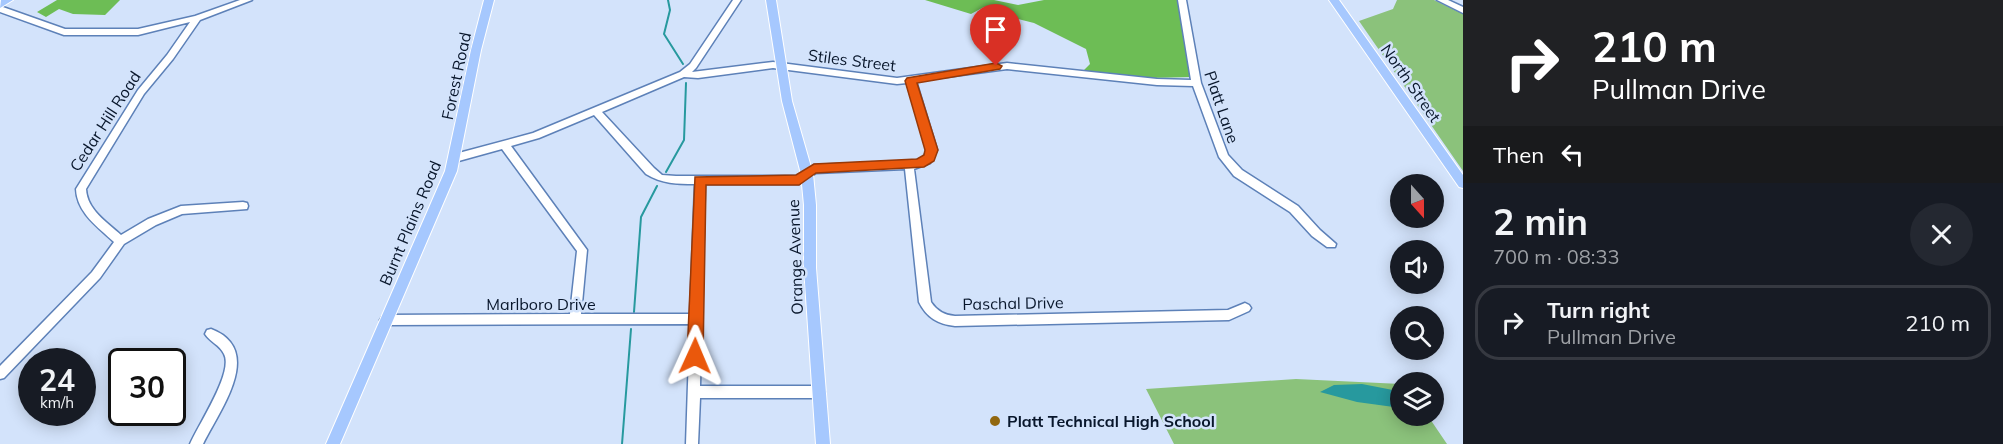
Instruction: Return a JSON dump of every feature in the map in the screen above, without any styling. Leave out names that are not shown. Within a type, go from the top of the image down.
[{"type":"main road","points":[[0,7],[8,0]]},
{"type":"main road","name":"Forest Road","points":[[455,158],[476,50],[489,0]]},
{"type":"main road","name":"Orange Avenue","points":[[771,0],[790,117],[807,174],[810,205],[810,268],[823,444]]},
{"type":"main road","name":"North Street","points":[[1334,0],[1463,184]]},
{"type":"main road","name":"Burnt Plains Road","points":[[333,444],[455,158]]},
{"type":"street","points":[[0,7],[63,32],[138,32],[197,18],[248,0]]},
{"type":"street","name":"Burnt Plains Road","points":[[455,158],[505,146],[547,132],[683,74],[693,66],[737,0]]},
{"type":"street","name":"Platt Lane","points":[[1182,0],[1196,83],[1221,152],[1228,163],[1244,177],[1289,205],[1316,233],[1331,244]]},
{"type":"street","points":[[1441,0],[1463,10]]},
{"type":"street","name":"Cedar Hill Road","points":[[120,241],[87,208],[81,189],[141,92],[170,57],[197,18]]},
{"type":"street","name":"Stiles Street","points":[[683,74],[698,75],[781,66],[888,81],[911,81],[1007,66],[1196,83]]},
{"type":"street","points":[[595,110],[656,175],[670,180],[799,180],[814,169],[909,165],[927,160],[932,152],[911,81]]},
{"type":"street","points":[[505,146],[582,250],[575,320]]},
{"type":"street","name":"Paschal Drive","points":[[909,165],[925,304],[940,318],[955,321],[1229,315],[1245,308]]},
{"type":"street","points":[[692,444],[700,180]]},
{"type":"street","points":[[0,374],[96,275],[120,241],[152,222],[182,210],[243,206]]},
{"type":"street","name":"Marlboro Drive","points":[[386,320],[696,319]]},
{"type":"street","points":[[196,444],[229,376],[232,360],[226,346],[211,334]]},
{"type":"street","points":[[694,392],[819,392]]},
{"type":"shaded area","points":[[1397,0],[1434,0],[1463,14],[1463,171],[1359,21],[1393,9]]},
{"type":"shaded area","points":[[1296,379],[1390,383],[1390,426],[1435,426],[1447,444],[1174,444],[1146,389]]},
{"type":"shaded area","points":[[1362,384],[1390,389],[1390,406],[1357,402],[1320,392],[1334,385]]},
{"type":"green space","points":[[57,0],[120,0],[105,15],[73,14],[59,9],[46,17],[37,12]]},
{"type":"green space","points":[[925,0],[994,0],[1018,5],[1044,0],[1179,0],[1192,77],[1149,78],[1083,71],[1090,64],[1086,49],[1034,23],[1010,17],[992,6],[984,7],[971,14]]},
{"type":"waterway","points":[[668,0],[670,10],[664,34],[683,64]]},
{"type":"waterway","points":[[666,172],[684,140],[686,83]]},
{"type":"waterway","points":[[634,312],[641,217],[657,186]]},
{"type":"waterway","points":[[622,444],[631,329]]},
{"type":"place","name":"Platt Technical High School","points":[[995,421]]},
{"type":"route","points":[[695,356],[700,180],[799,180],[814,169],[920,164],[930,158],[932,150],[911,81],[996,66]]}]
